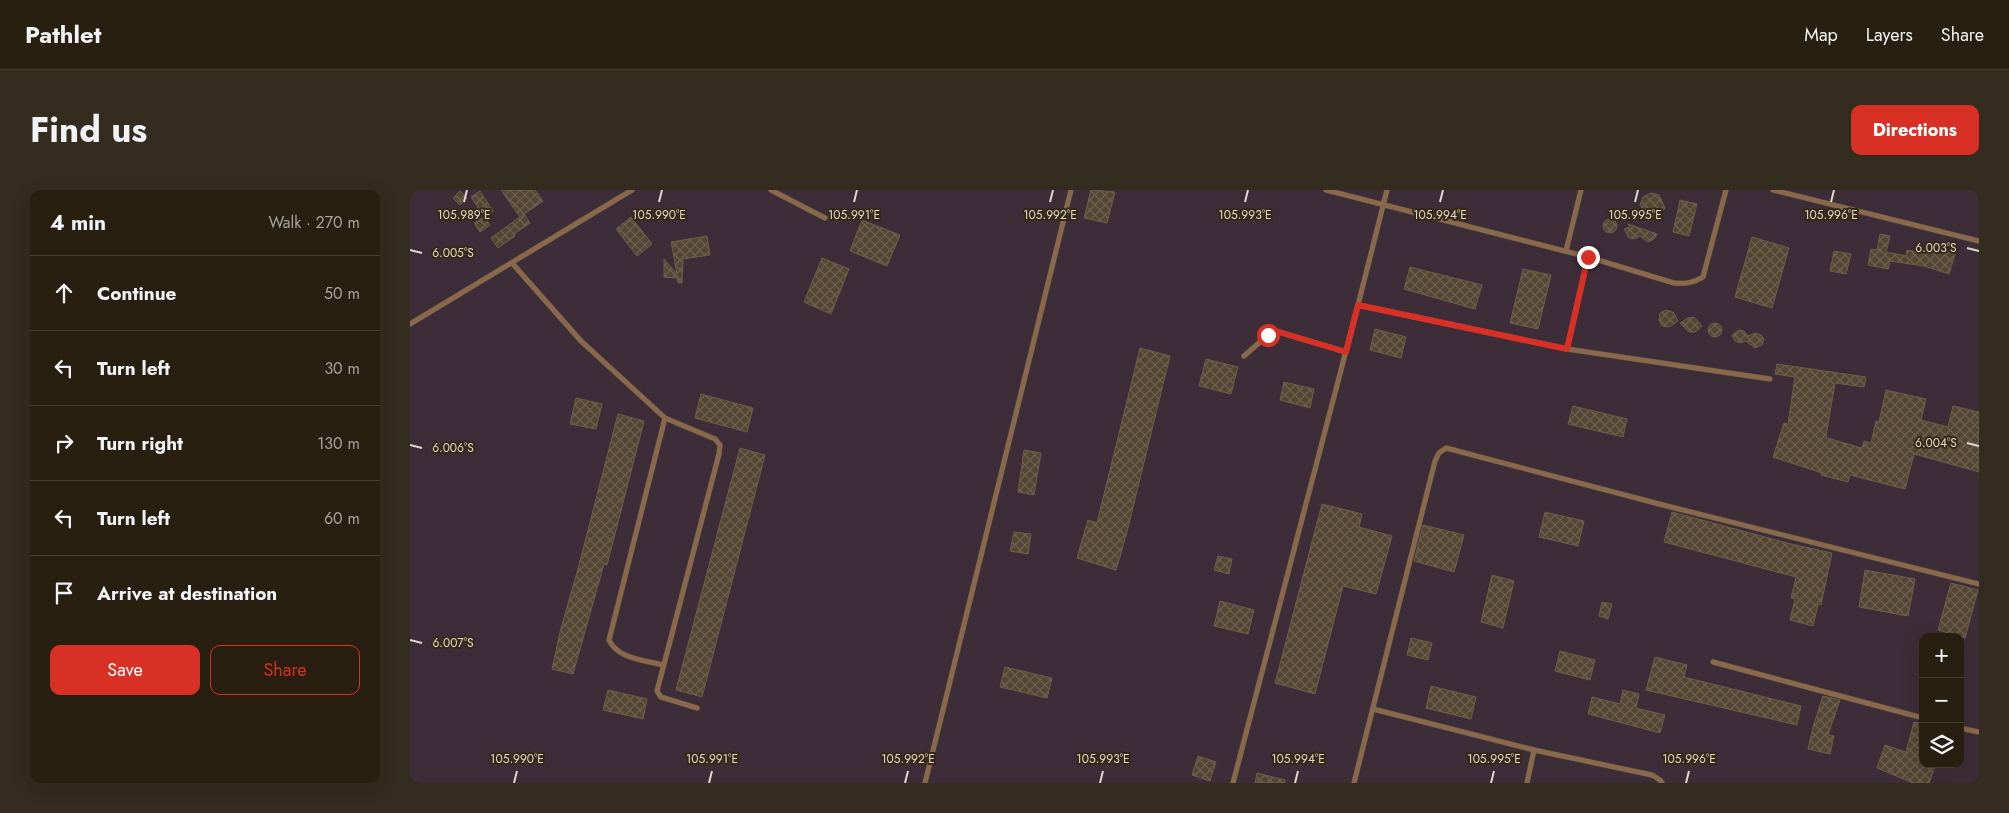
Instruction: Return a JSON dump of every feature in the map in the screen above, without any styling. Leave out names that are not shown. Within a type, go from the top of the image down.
[{"type":"lane","points":[[410,324],[632,190]]},
{"type":"lane","points":[[771,190],[825,218]]},
{"type":"lane","points":[[925,783],[1072,190]]},
{"type":"lane","points":[[1326,190],[1566,251],[1674,283],[1686,284],[1695,282],[1703,277],[1726,190]]},
{"type":"lane","points":[[1233,783],[1387,190]]},
{"type":"lane","points":[[1566,251],[1581,190]]},
{"type":"lane","points":[[1773,190],[1979,241]]},
{"type":"lane","points":[[1567,349],[1588,257]]},
{"type":"lane","points":[[512,263],[580,341],[665,418],[715,439],[720,445],[657,691],[661,697],[697,708]]},
{"type":"lane","points":[[1358,305],[1567,349],[1770,379]]},
{"type":"lane","points":[[1244,356],[1268,335],[1279,332],[1346,352]]},
{"type":"lane","points":[[663,665],[620,654],[612,647],[608,640],[665,418]]},
{"type":"lane","points":[[1354,783],[1435,461],[1439,453],[1446,448],[1663,505],[1979,584]]},
{"type":"lane","points":[[1713,662],[1919,717]]},
{"type":"lane","points":[[1373,709],[1534,750],[1652,775],[1662,783]]},
{"type":"lane","points":[[1964,729],[1979,732]]},
{"type":"lane","points":[[1527,783],[1534,750]]},
{"type":"shaded area","points":[[410,190],[1979,190],[1979,783],[410,783]]},
{"type":"building","points":[[501,190],[535,190],[543,201],[520,217]]},
{"type":"building","points":[[1091,190],[1115,192],[1107,223],[1084,218]]},
{"type":"building","points":[[460,191],[467,198],[460,205],[453,198]]},
{"type":"building","points":[[480,191],[493,211],[485,218],[490,225],[480,232],[474,223],[484,217],[471,197]]},
{"type":"building","points":[[1651,193],[1659,195],[1665,208],[1658,215],[1648,217],[1640,205],[1643,197]]},
{"type":"building","points":[[1680,200],[1697,204],[1689,236],[1673,232]]},
{"type":"building","points":[[524,214],[530,223],[498,248],[491,238]]},
{"type":"building","points":[[631,217],[652,244],[637,256],[616,229]]},
{"type":"building","points":[[1610,219],[1615,221],[1617,226],[1615,231],[1610,233],[1605,231],[1603,226],[1605,221]]},
{"type":"building","points":[[862,220],[900,235],[887,266],[850,251]]},
{"type":"building","points":[[1628,224],[1657,234],[1654,239],[1648,242],[1640,236],[1634,239],[1629,238],[1624,229],[1630,227]]},
{"type":"building","points":[[1880,234],[1890,236],[1886,252],[1906,256],[1907,250],[1927,254],[1929,247],[1955,254],[1949,274],[1924,266],[1890,261],[1888,269],[1868,265],[1871,249],[1877,250]]},
{"type":"building","points":[[707,236],[710,255],[683,259],[682,283],[678,283],[677,278],[664,277],[664,259],[677,274],[671,242]]},
{"type":"building","points":[[1752,237],[1789,248],[1772,308],[1735,297]]},
{"type":"building","points":[[1834,251],[1851,254],[1846,274],[1830,271]]},
{"type":"building","points":[[822,258],[849,269],[831,314],[804,302]]},
{"type":"building","points":[[1410,267],[1482,285],[1475,309],[1404,289]]},
{"type":"building","points":[[1523,269],[1551,275],[1538,329],[1510,323]]},
{"type":"building","points":[[1666,310],[1673,312],[1678,321],[1669,327],[1662,326],[1659,320],[1660,313]]},
{"type":"building","points":[[1694,317],[1702,326],[1695,332],[1689,332],[1680,323]]},
{"type":"building","points":[[1712,323],[1718,323],[1722,330],[1718,337],[1712,337],[1708,333],[1708,327]]},
{"type":"building","points":[[1375,329],[1406,337],[1401,358],[1370,350]]},
{"type":"building","points":[[1739,330],[1744,331],[1748,336],[1755,333],[1761,335],[1764,339],[1762,345],[1755,348],[1746,341],[1740,343],[1735,341],[1732,335]]},
{"type":"building","points":[[1140,348],[1170,356],[1116,570],[1077,558],[1088,520],[1097,523]]},
{"type":"building","points":[[1206,359],[1238,367],[1231,394],[1199,386]]},
{"type":"building","points":[[1777,364],[1866,377],[1864,387],[1835,383],[1826,436],[1827,438],[1862,448],[1864,441],[1871,443],[1876,421],[1879,422],[1886,390],[1926,399],[1921,420],[1948,427],[1953,406],[1979,412],[1979,472],[1914,454],[1905,489],[1850,475],[1848,482],[1821,475],[1822,473],[1773,457],[1784,423],[1788,424],[1795,377],[1775,374]]},
{"type":"building","points":[[1284,382],[1314,389],[1310,408],[1280,400]]},
{"type":"building","points":[[701,394],[753,408],[747,432],[695,418]]},
{"type":"building","points":[[576,398],[602,404],[596,429],[570,424]]},
{"type":"building","points":[[1573,406],[1627,419],[1623,437],[1568,424]]},
{"type":"building","points":[[618,414],[644,421],[607,565],[604,564],[573,674],[552,669],[560,632]]},
{"type":"building","points":[[740,448],[765,455],[702,697],[676,690]]},
{"type":"building","points":[[1024,450],[1041,453],[1034,495],[1018,492]]},
{"type":"building","points":[[1322,504],[1362,514],[1359,527],[1392,536],[1376,594],[1343,586],[1315,694],[1275,683]]},
{"type":"building","points":[[1545,512],[1584,521],[1578,546],[1539,537]]},
{"type":"building","points":[[1672,512],[1832,553],[1821,605],[1818,604],[1813,626],[1790,620],[1795,599],[1791,598],[1796,577],[1664,542]]},
{"type":"building","points":[[1423,525],[1464,535],[1454,572],[1414,561]]},
{"type":"building","points":[[1014,532],[1031,534],[1028,554],[1010,551]]},
{"type":"building","points":[[1218,556],[1232,559],[1229,574],[1214,570]]},
{"type":"building","points":[[1865,570],[1915,579],[1908,616],[1859,607]]},
{"type":"building","points":[[1492,575],[1514,581],[1503,628],[1481,622]]},
{"type":"building","points":[[1951,583],[1978,590],[1965,638],[1964,633],[1948,633],[1938,630]]},
{"type":"building","points":[[1220,601],[1254,610],[1248,634],[1214,626]]},
{"type":"building","points":[[1602,602],[1612,604],[1608,619],[1599,616]]},
{"type":"building","points":[[1411,638],[1432,643],[1428,660],[1407,655]]},
{"type":"building","points":[[1560,651],[1595,660],[1590,680],[1555,671]]},
{"type":"building","points":[[1655,657],[1687,665],[1684,677],[1801,706],[1797,725],[1646,690]]},
{"type":"building","points":[[1005,667],[1052,678],[1047,698],[1000,687]]},
{"type":"building","points":[[1431,686],[1476,697],[1471,719],[1426,708]]},
{"type":"building","points":[[608,690],[647,699],[643,719],[603,710]]},
{"type":"building","points":[[1623,690],[1639,694],[1636,708],[1665,715],[1660,733],[1588,714],[1592,697],[1620,704]]},
{"type":"building","points":[[1823,696],[1840,700],[1828,735],[1834,736],[1830,754],[1808,749]]},
{"type":"building","points":[[1914,722],[1919,723],[1919,768],[1935,768],[1929,783],[1913,783],[1877,768],[1885,745],[1906,752]]},
{"type":"building","points":[[1198,756],[1216,762],[1210,781],[1192,775]]},
{"type":"building","points":[[1257,773],[1285,780],[1285,783],[1255,783]]},
{"type":"route","points":[[1268,335],[1279,332],[1346,352],[1358,305],[1567,349],[1588,257]]}]
